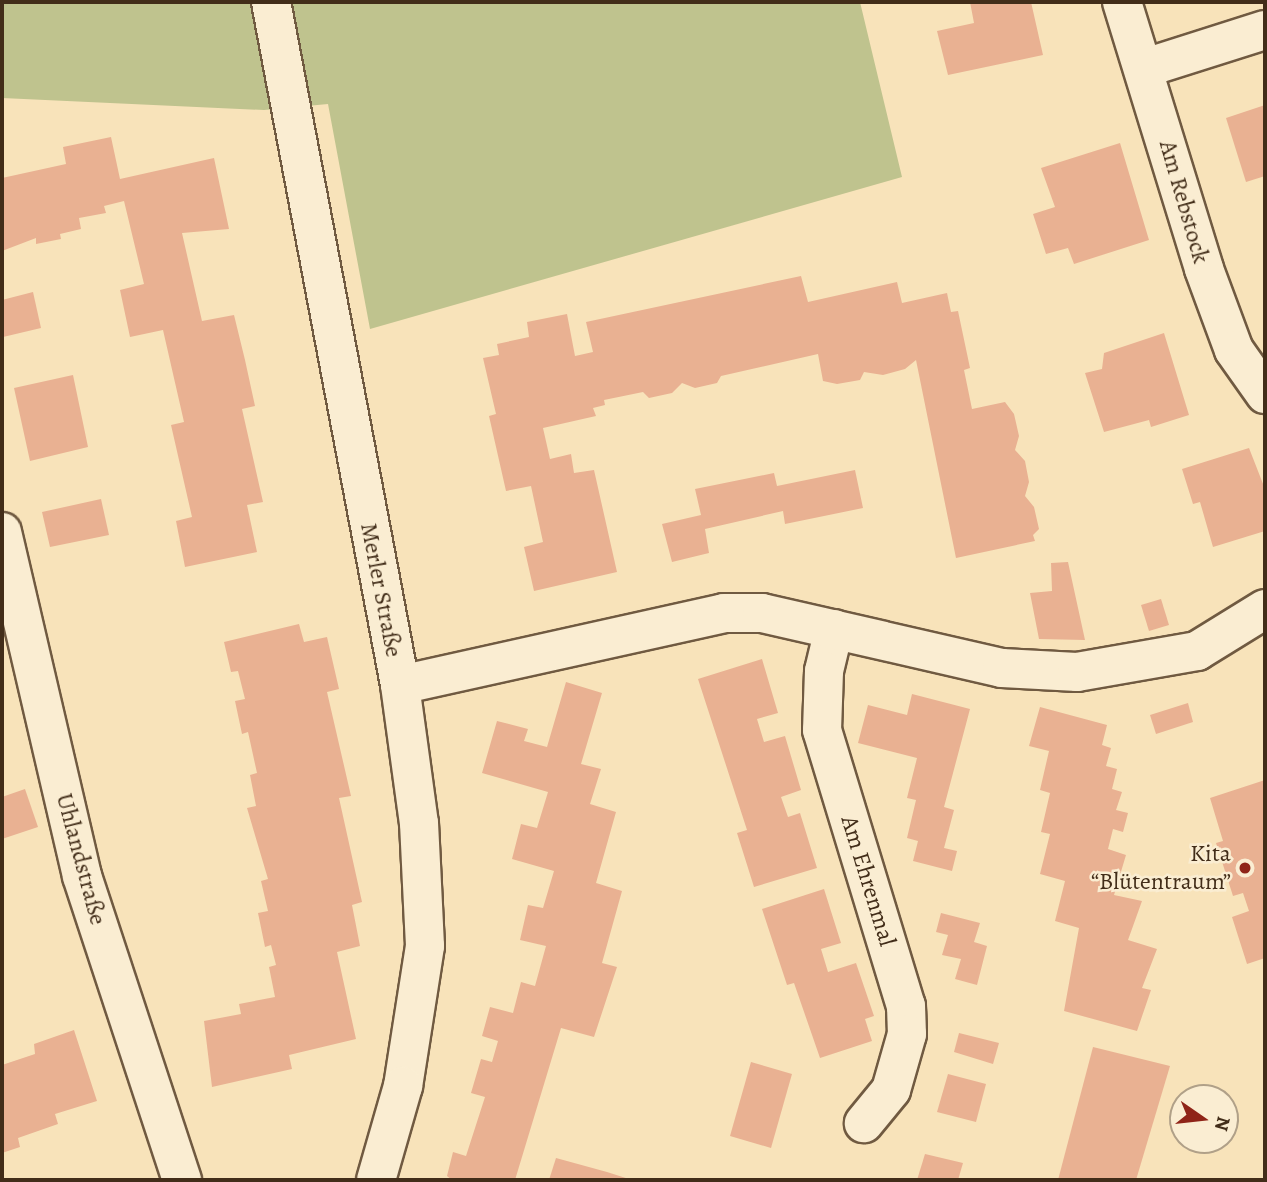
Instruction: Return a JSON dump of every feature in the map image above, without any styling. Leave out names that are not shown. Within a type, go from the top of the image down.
[{"type":"street","name":"Merler Straße","points":[[271,2],[400,685],[419,823],[425,946],[403,1086],[376,1180]]},
{"type":"street","name":"Am Rebstock","points":[[1122,2],[1145,68],[1216,304],[1234,350],[1265,394]]},
{"type":"street","points":[[1145,68],[1265,30]]},
{"type":"street","name":"Uhlandstraße","points":[[2,532],[82,876],[182,1180]]},
{"type":"street","points":[[400,685],[724,613],[762,613],[1002,668],[1077,672],[1197,651],[1265,609]]},
{"type":"street","name":"Am Ehrenmal","points":[[834,629],[824,671],[822,730],[906,1006],[907,1034],[891,1090],[864,1123]]},
{"type":"green space","points":[[2,2],[860,2],[902,177],[370,329],[328,104],[264,110],[2,98]]},
{"type":"building","points":[[970,2],[1031,2],[1043,55],[948,75],[937,31],[974,23]]},
{"type":"building","points":[[1265,105],[1265,176],[1246,182],[1226,118]]},
{"type":"building","points":[[111,137],[120,179],[214,158],[229,229],[182,233],[202,321],[234,315],[245,360],[255,406],[242,409],[263,502],[247,505],[257,552],[185,567],[176,521],[192,517],[171,425],[184,422],[163,330],[130,337],[120,290],[144,284],[124,201],[104,206],[106,213],[79,218],[81,229],[60,234],[61,239],[36,244],[36,238],[2,251],[2,178],[66,164],[63,147]]},
{"type":"building","points":[[1120,143],[1149,240],[1074,264],[1068,248],[1046,254],[1033,214],[1055,207],[1041,168]]},
{"type":"building","points":[[801,276],[808,302],[897,282],[902,303],[947,293],[951,312],[958,311],[970,368],[964,370],[972,409],[1005,402],[1014,414],[1019,436],[1015,450],[1025,461],[1029,482],[1025,496],[1034,507],[1039,529],[1033,535],[1035,541],[956,558],[916,360],[905,369],[883,375],[864,372],[860,380],[837,384],[823,381],[818,354],[721,376],[717,383],[695,388],[682,383],[672,393],[649,398],[643,392],[604,400],[605,405],[593,408],[596,416],[543,428],[550,459],[571,454],[574,473],[594,470],[617,572],[534,591],[524,547],[543,542],[531,486],[506,491],[489,416],[496,414],[483,358],[499,355],[497,344],[529,337],[527,322],[567,314],[575,356],[593,352],[586,322]]},
{"type":"building","points":[[33,292],[41,328],[3,337],[2,300]]},
{"type":"building","points":[[1164,333],[1189,415],[1151,427],[1149,420],[1104,432],[1085,373],[1102,369],[1104,353]]},
{"type":"building","points":[[73,375],[88,447],[30,461],[14,388]]},
{"type":"building","points":[[1249,448],[1265,489],[1265,531],[1213,547],[1200,502],[1193,504],[1182,469]]},
{"type":"building","points":[[855,470],[863,508],[785,524],[783,511],[705,529],[709,553],[672,562],[662,524],[701,515],[695,489],[774,473],[777,486]]},
{"type":"building","points":[[101,499],[109,535],[50,547],[42,512]]},
{"type":"building","points":[[1068,562],[1085,640],[1039,639],[1030,593],[1052,591],[1051,563]]},
{"type":"building","points":[[1161,599],[1169,625],[1149,631],[1141,605]]},
{"type":"building","points":[[299,624],[304,642],[327,637],[339,689],[327,692],[351,796],[339,798],[362,902],[352,905],[360,946],[337,952],[356,1039],[289,1055],[292,1069],[212,1087],[204,1021],[241,1014],[239,1004],[275,997],[269,967],[276,965],[271,945],[265,947],[258,913],[268,911],[261,881],[268,879],[247,808],[256,806],[250,775],[257,773],[248,732],[242,734],[235,701],[245,699],[238,671],[231,672],[224,642]]},
{"type":"building","points":[[762,659],[778,713],[757,719],[764,742],[785,736],[801,790],[781,797],[788,817],[800,813],[817,868],[754,887],[737,833],[747,830],[698,679]]},
{"type":"building","points":[[566,682],[602,693],[581,764],[601,769],[590,804],[616,812],[596,883],[622,891],[602,963],[617,967],[594,1037],[561,1028],[515,1180],[452,1180],[447,1176],[453,1152],[466,1156],[485,1097],[471,1093],[481,1059],[492,1062],[498,1041],[482,1036],[490,1007],[513,1013],[521,982],[535,986],[546,946],[520,940],[528,905],[543,908],[554,871],[512,859],[521,824],[537,828],[548,792],[482,773],[497,721],[528,729],[524,741],[547,747]]},
{"type":"building","points":[[912,694],[970,709],[944,807],[954,810],[944,848],[957,851],[952,871],[913,861],[918,841],[907,838],[916,800],[907,798],[917,758],[858,743],[868,705],[907,715]]},
{"type":"building","points":[[1188,703],[1193,722],[1156,734],[1150,715]]},
{"type":"building","points":[[1040,707],[1107,725],[1102,745],[1111,748],[1106,766],[1117,769],[1112,789],[1122,792],[1116,810],[1128,813],[1123,832],[1113,829],[1108,849],[1126,855],[1114,895],[1142,901],[1128,940],[1157,949],[1142,988],[1151,990],[1137,1031],[1064,1011],[1079,928],[1055,921],[1065,881],[1040,874],[1050,834],[1041,832],[1050,793],[1040,790],[1049,751],[1029,746]]},
{"type":"building","name":"Kita “Blütentraum”","points":[[1265,780],[1265,958],[1247,964],[1232,917],[1249,911],[1243,893],[1233,896],[1216,843],[1223,841],[1210,798]]},
{"type":"building","points":[[25,789],[38,827],[2,839],[2,797]]},
{"type":"building","points":[[824,889],[841,943],[821,949],[828,972],[856,963],[874,1016],[865,1019],[872,1041],[820,1058],[794,983],[787,985],[762,909]]},
{"type":"building","points":[[941,913],[980,923],[974,942],[987,946],[977,985],[955,979],[961,959],[942,955],[948,935],[936,932]]},
{"type":"building","points":[[74,1030],[97,1101],[55,1114],[58,1124],[18,1138],[20,1147],[2,1153],[2,1065],[35,1054],[34,1044]]},
{"type":"building","points":[[959,1033],[999,1043],[993,1064],[954,1052]]},
{"type":"building","points":[[1093,1047],[1170,1066],[1136,1180],[1058,1180]]},
{"type":"building","points":[[751,1062],[792,1074],[771,1148],[730,1136]]},
{"type":"building","points":[[948,1074],[986,1084],[976,1122],[937,1112]]},
{"type":"building","points":[[925,1154],[963,1163],[958,1180],[917,1180]]},
{"type":"building","points":[[556,1158],[607,1172],[632,1180],[549,1180]]},
{"type":"place","name":"Kita “Blütentraum”","points":[[1245,868]]}]
